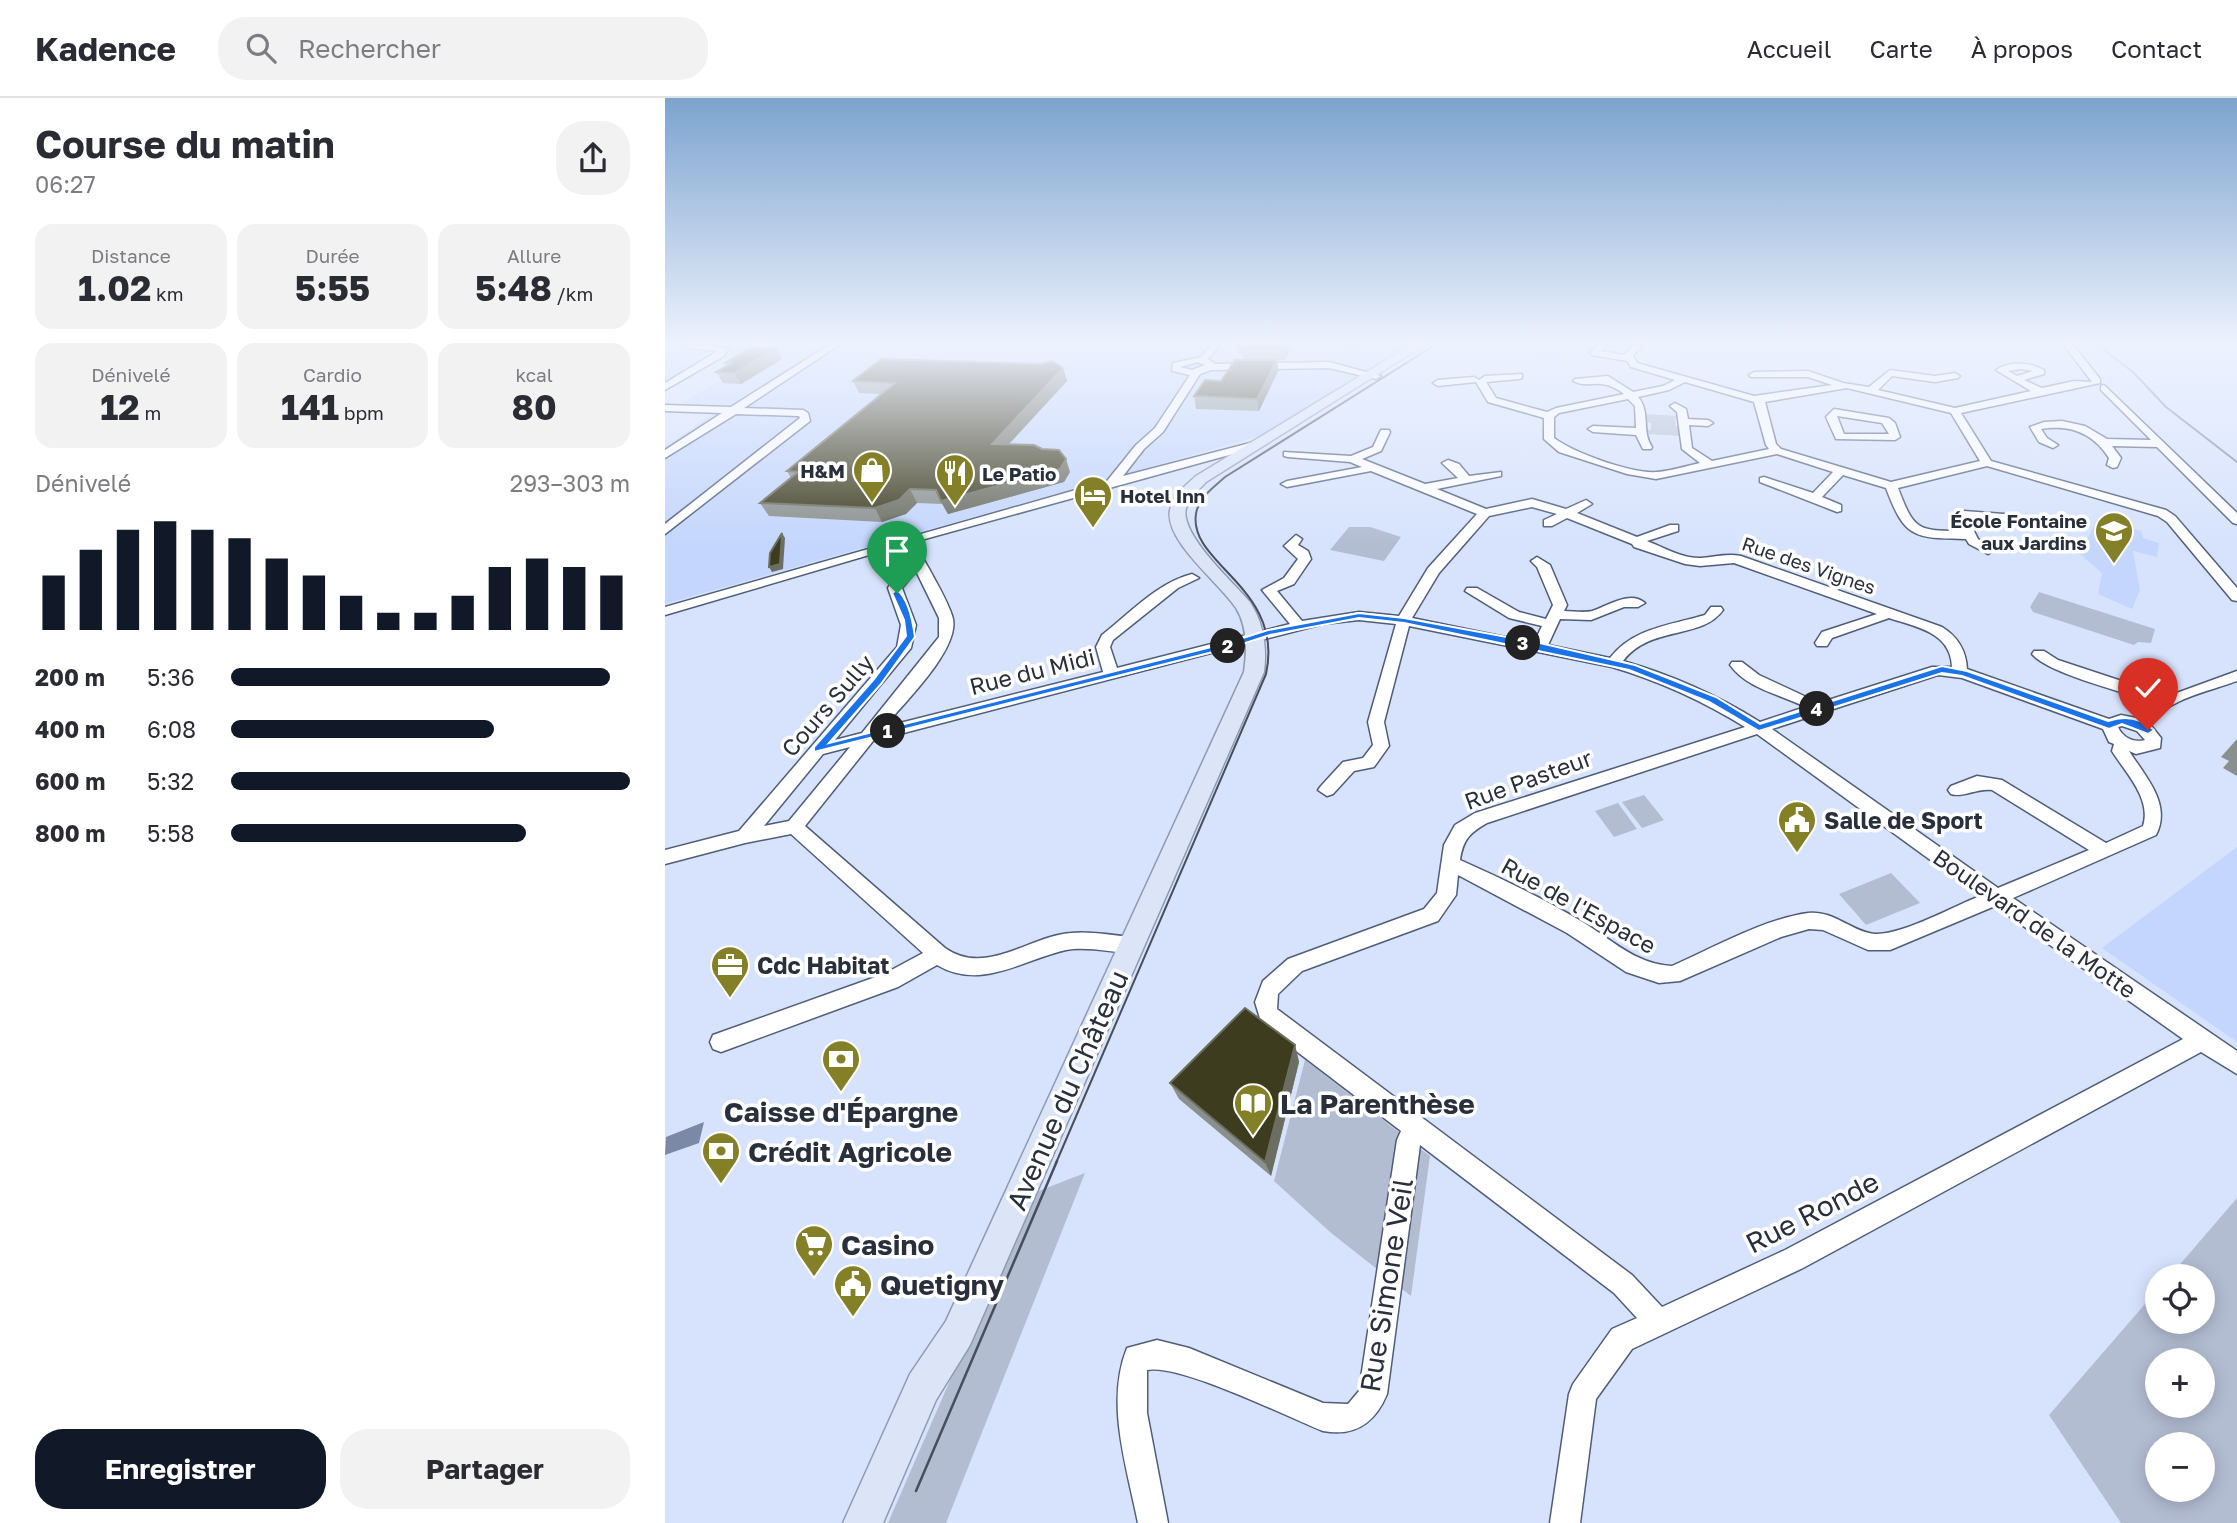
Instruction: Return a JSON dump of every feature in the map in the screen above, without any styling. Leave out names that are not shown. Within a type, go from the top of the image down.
[{"type":"main road","points":[[1257,643],[1244,606],[1189,542],[1179,523],[1179,505],[1192,487],[1254,445],[1311,412]]},
{"type":"main road","points":[[1179,523],[1186,503],[1209,480],[1316,412]]},
{"type":"main road","name":"Avenue du Château","points":[[863,1523],[923,1387],[958,1333],[1249,688],[1257,643]]},
{"type":"main road","points":[[879,1523],[958,1333]]},
{"type":"street","points":[[665,455],[730,412]]},
{"type":"street","points":[[665,530],[806,419],[800,412]]},
{"type":"street","points":[[1115,480],[1140,447],[1159,430],[1171,412]]},
{"type":"street","points":[[1532,412],[1548,416],[1558,412]]},
{"type":"street","points":[[1640,412],[1642,440],[1647,447]]},
{"type":"street","points":[[1682,412],[1686,449],[1710,465]]},
{"type":"street","points":[[1762,412],[1771,445],[1777,451],[1891,486],[1987,463],[2162,513],[2171,519],[2237,597]]},
{"type":"street","points":[[1834,412],[1885,419],[1895,437],[1840,437],[1831,417],[1834,412]]},
{"type":"street","points":[[1955,412],[1987,463]]},
{"type":"street","points":[[2128,412],[2237,520]]},
{"type":"street","points":[[1548,416],[1549,439],[1556,446],[1631,472],[1662,475],[1777,451]]},
{"type":"street","points":[[1684,422],[1708,423]]},
{"type":"street","points":[[2053,445],[2043,440],[2035,427],[2044,425],[2086,428],[2104,442],[2115,458],[2113,465]]},
{"type":"street","points":[[1593,429],[1642,432]]},
{"type":"street","points":[[1352,459],[1377,449],[1385,432]]},
{"type":"street","points":[[2104,442],[2161,444]]},
{"type":"street","points":[[665,613],[912,548],[1094,491],[1115,480],[1133,479],[1254,445]]},
{"type":"street","points":[[1289,454],[1352,459],[1418,489],[1485,513],[1433,571],[1404,620],[1375,722],[1381,747],[1368,763],[1349,766],[1327,790]]},
{"type":"street","points":[[1448,463],[1455,466],[1466,480]]},
{"type":"street","points":[[1287,484],[1371,467]]},
{"type":"street","points":[[1815,498],[1840,471]]},
{"type":"street","points":[[1418,489],[1496,474]]},
{"type":"street","points":[[1764,480],[1837,508]]},
{"type":"street","points":[[1891,486],[1906,520],[1913,527],[1936,533],[1970,535]]},
{"type":"street","points":[[665,613],[975,519],[1094,491]]},
{"type":"street","name":"Rue des Vignes","points":[[1485,513],[1537,503],[1566,513],[1638,546],[1688,561],[1736,559],[1930,627],[1950,639],[1959,655],[1959,672]]},
{"type":"street","points":[[1548,523],[1586,504]]},
{"type":"street","points":[[1988,550],[1973,541],[1962,519],[1964,515],[2013,518]]},
{"type":"street","points":[[1638,546],[1645,536],[1674,528]]},
{"type":"street","points":[[1296,539],[1290,546],[1303,554],[1305,559],[1289,581],[1269,590],[1299,626]]},
{"type":"street","points":[[665,857],[745,836],[794,827],[938,651],[946,637],[946,618],[912,548]]},
{"type":"street","name":"Cours Sully","points":[[745,836],[911,637],[909,620],[895,588],[912,548]]},
{"type":"street","points":[[1537,561],[1543,565],[1560,605],[1540,646]]},
{"type":"street","points":[[1111,675],[1103,648],[1107,638],[1173,585],[1192,578]]},
{"type":"street","points":[[1472,592],[1514,615],[1552,620],[1591,616],[1622,603],[1638,603]]},
{"type":"street","points":[[1614,663],[1626,647],[1639,638],[1710,618],[1716,610]]},
{"type":"street","name":"Rue des Vignes","points":[[1822,643],[1827,635],[1882,617],[1887,612]]},
{"type":"street","name":"Boulevard de la Motte","points":[[1257,643],[1299,626],[1359,616],[1404,620],[1614,663],[1681,685],[1713,700],[1759,728],[1897,828],[1999,896],[2237,1064]]},
{"type":"street","name":"Rue du Midi","points":[[818,750],[1111,675],[1257,643]]},
{"type":"street","points":[[2039,654],[2053,663],[2147,695],[2162,704]]},
{"type":"street","points":[[1737,664],[1749,675],[1806,699],[1818,709]]},
{"type":"street","name":"Rue Pasteur","points":[[1417,1129],[1270,1018],[1265,1007],[1267,995],[1282,974],[1295,965],[1431,915],[1446,895],[1453,845],[1461,830],[1481,818],[1937,670],[1959,672]]},
{"type":"street","points":[[1959,672],[2109,725],[2122,720],[2139,725],[2153,735],[2154,744],[2144,748],[2122,743],[2110,734],[2109,725]]},
{"type":"street","points":[[2139,725],[2146,715],[2162,704],[2237,677]]},
{"type":"street","name":"Rue de l'Espace","points":[[1450,863],[1565,922],[1637,968],[1664,976],[1673,975],[1792,924],[1809,920],[1825,922],[1868,942],[1890,942],[2150,830],[2155,814],[2120,751],[2122,743]]},
{"type":"street","points":[[1957,790],[1977,782],[1996,784],[2105,851]]},
{"type":"street","points":[[794,827],[938,954],[957,966],[980,968],[1069,941],[1131,945]]},
{"type":"street","points":[[722,1042],[891,981],[938,954]]},
{"type":"street","name":"Rue Ronde","points":[[1565,1523],[1583,1394],[1622,1339],[1794,1259],[2202,1040]]},
{"type":"street","points":[[1417,1129],[1623,1284],[1658,1322]]},
{"type":"street","name":"Rue Simone Veil","points":[[1153,1523],[1130,1398],[1131,1367],[1137,1358],[1157,1354],[1180,1359],[1323,1417],[1341,1420],[1362,1412],[1373,1394],[1409,1140],[1417,1129]]},
{"type":"shaded area","points":[[717,412],[1307,412],[1274,432],[665,604],[665,447]]},
{"type":"shaded area","points":[[1644,414],[1680,416],[1675,418],[1676,426],[1681,427],[1682,436],[1645,434],[1644,429],[1651,430],[1651,423],[1644,422]]},
{"type":"shaded area","name":"École Fontaine aux Jardins","points":[[2097,519],[2141,531],[2143,538],[2159,543],[2157,557],[2133,551],[2140,590],[2132,609],[2098,594],[2102,573],[2080,554]]},
{"type":"shaded area","points":[[1349,527],[1370,527],[1401,537],[1384,561],[1330,550]]},
{"type":"shaded area","points":[[2039,592],[2155,629],[2151,643],[2138,642],[2134,645],[2033,612],[2030,607]]},
{"type":"shaded area","points":[[1644,795],[1664,820],[1642,828],[1622,802]]},
{"type":"shaded area","points":[[1618,803],[1637,829],[1614,837],[1595,811]]},
{"type":"shaded area","points":[[2237,847],[2237,1042],[2102,948]]},
{"type":"shaded area","points":[[1891,873],[1920,903],[1866,925],[1839,894]]},
{"type":"shaded area","points":[[1305,1060],[1430,1156],[1411,1296],[1330,1232],[1274,1181]]},
{"type":"shaded area","points":[[704,1122],[699,1143],[665,1155],[666,1137]]},
{"type":"shaded area","points":[[1085,1173],[946,1523],[888,1523],[1031,1194]]},
{"type":"shaded area","points":[[2237,1198],[2237,1523],[2121,1523],[2049,1415],[2145,1304],[2145,1334],[2215,1334],[2215,1264],[2180,1264]]},
{"type":"building","points":[[860,412],[1022,412],[992,444],[1034,445],[1042,449],[1059,450],[1066,459],[1060,469],[941,501],[936,490],[910,489],[899,500],[875,508],[760,503],[798,472],[787,471]]},
{"type":"building","points":[[782,533],[780,564],[769,567],[770,553]]},
{"type":"building","name":"La Parenthèse","points":[[1245,1008],[1295,1045],[1265,1162],[1170,1083]]},
{"type":"waterway","points":[[2172,412],[2237,462]]},
{"type":"tram line","points":[[1056,1163],[1266,674],[1268,644],[1262,620],[1250,599],[1206,548],[1197,532],[1197,508],[1207,493],[1225,477],[1329,412]]},
{"type":"tram line","points":[[916,1491],[1057,1161]]},
{"type":"place","name":"H&M","points":[[872,504]]},
{"type":"place","name":"Le Patio","points":[[955,507]]},
{"type":"place","name":"Hotel Inn","points":[[1093,529]]},
{"type":"place","name":"École Fontaine aux Jardins","points":[[2114,565]]},
{"type":"place","name":"Salle de Sport","points":[[1797,854]]},
{"type":"place","name":"Cdc Habitat","points":[[730,999]]},
{"type":"place","name":"Caisse d'Épargne","points":[[841,1093]]},
{"type":"place","name":"La Parenthèse","points":[[1253,1137]]},
{"type":"place","name":"Crédit Agricole","points":[[721,1185]]},
{"type":"place","name":"Casino","points":[[814,1278]]},
{"type":"place","name":"Quetigny","points":[[853,1318]]},
{"type":"route","points":[[897,593],[909,620],[911,637],[818,750],[1268,633],[1323,620],[1359,616],[1404,620],[1540,646],[1631,667],[1713,700],[1759,728],[1937,670],[1953,670],[2109,725],[2122,720],[2136,723],[2148,730]]}]
